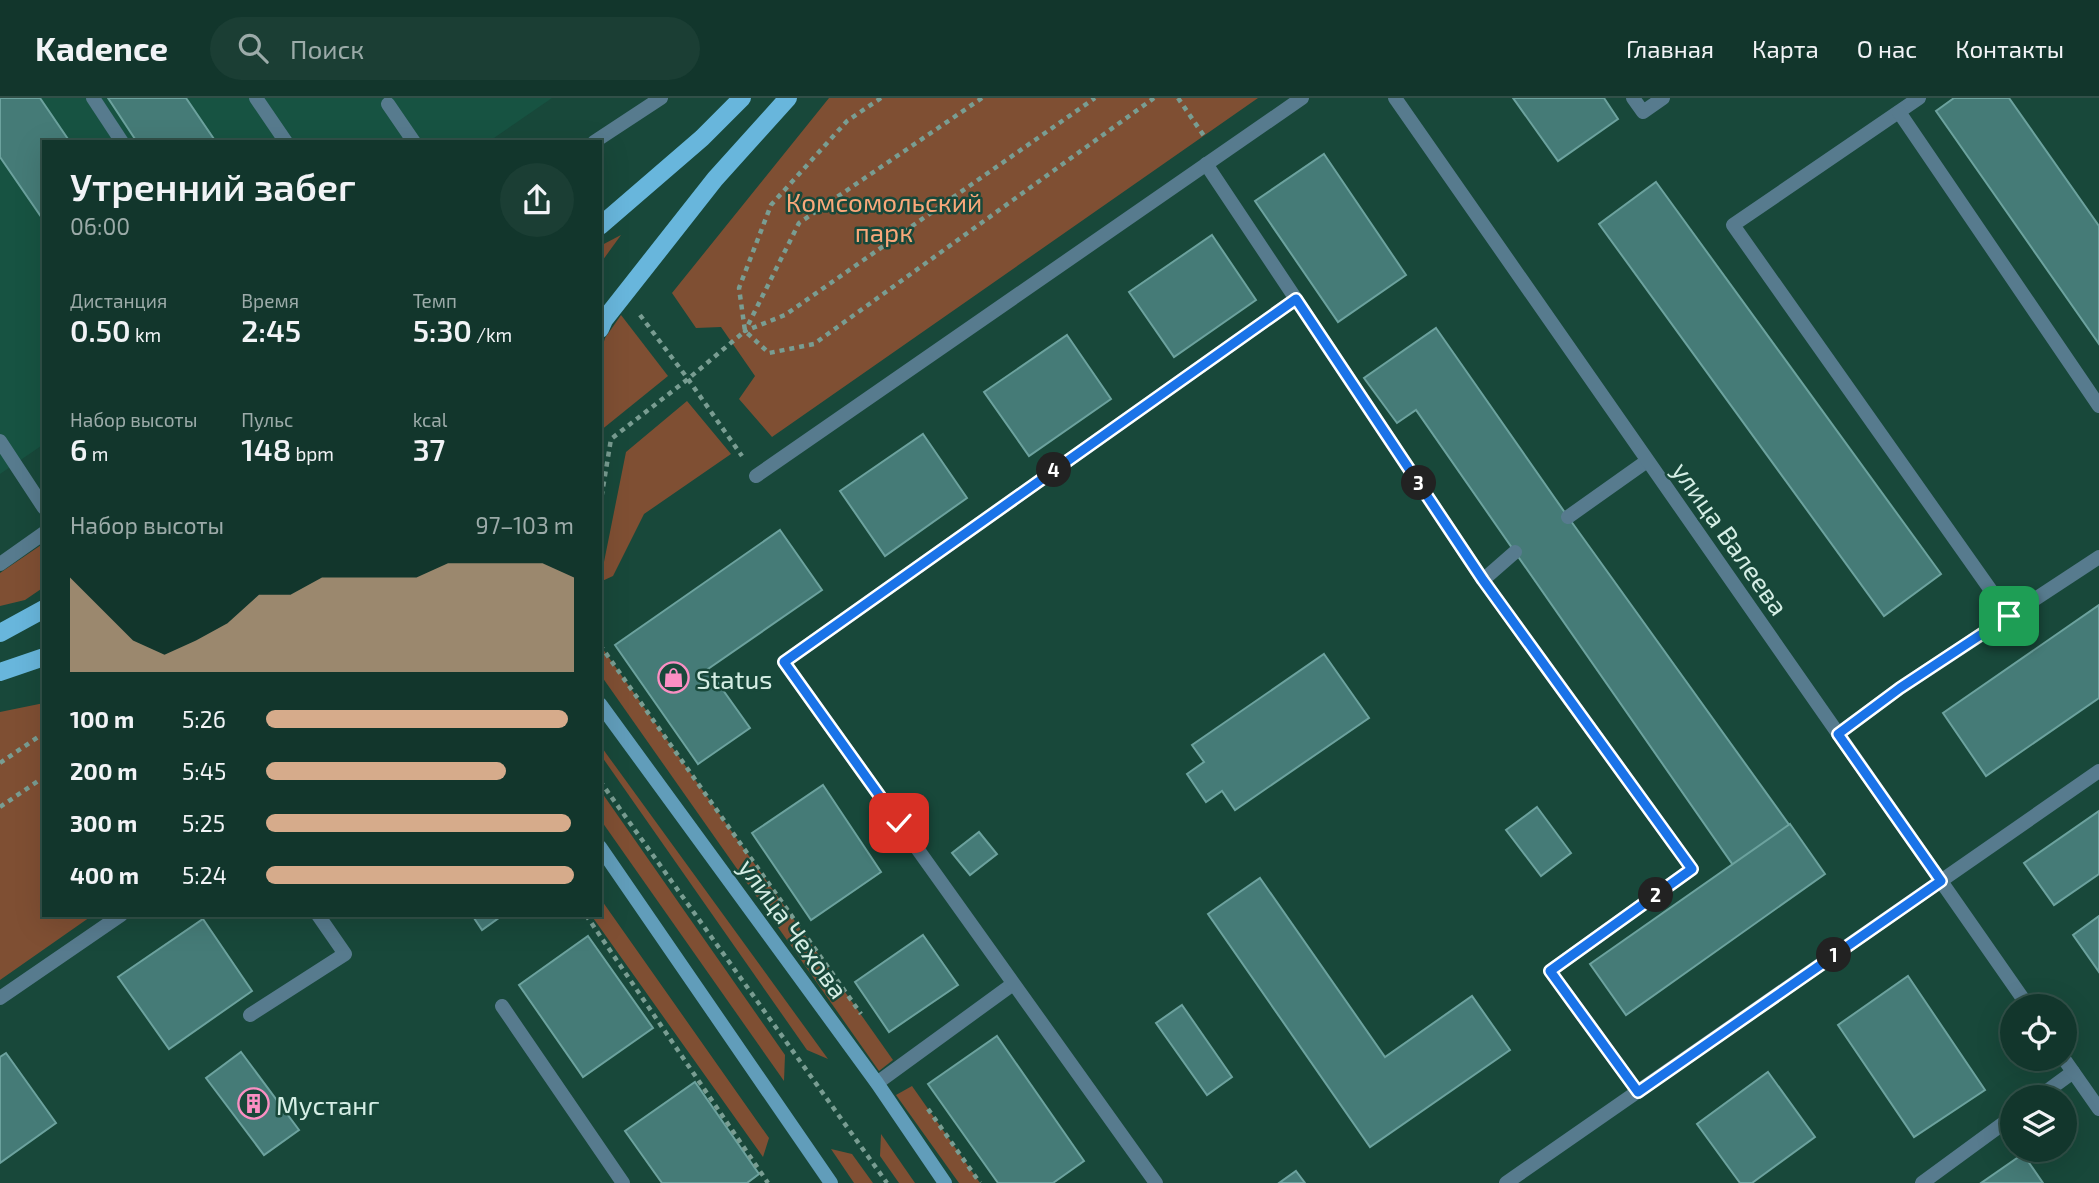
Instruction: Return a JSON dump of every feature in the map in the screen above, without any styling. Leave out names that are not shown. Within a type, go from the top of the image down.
[{"type":"main road","points":[[602,224],[702,138],[742,98]]},
{"type":"main road","points":[[602,324],[715,178],[788,98]]},
{"type":"main road","points":[[0,634],[42,610]]},
{"type":"main road","points":[[0,672],[42,658]]},
{"type":"main road","name":"улица Чехова","points":[[602,707],[877,1083],[946,1183]]},
{"type":"main road","points":[[602,850],[831,1183]]},
{"type":"street","points":[[93,98],[121,140]]},
{"type":"street","points":[[256,98],[285,140]]},
{"type":"street","points":[[597,140],[661,98]]},
{"type":"street","points":[[756,476],[1302,98]]},
{"type":"street","name":"улица Валеева","points":[[1395,98],[2020,994]]},
{"type":"street","points":[[1633,98],[1643,112],[1663,98]]},
{"type":"street","points":[[1919,98],[1733,225],[2009,616]]},
{"type":"street","points":[[388,104],[413,140]]},
{"type":"street","points":[[1899,112],[2099,407]]},
{"type":"street","points":[[1206,164],[1483,580],[1692,869],[1550,971],[1638,1092]]},
{"type":"street","points":[[1156,1183],[784,662],[1296,299]]},
{"type":"street","points":[[0,441],[42,505]]},
{"type":"street","points":[[1568,517],[1647,461]]},
{"type":"street","points":[[0,564],[42,534]]},
{"type":"street","points":[[1483,580],[1515,552]]},
{"type":"street","points":[[1838,734],[1900,688],[2099,557]]},
{"type":"street","points":[[1506,1183],[2099,771]]},
{"type":"street","points":[[0,998],[118,917]]},
{"type":"street","points":[[250,1016],[345,954],[319,917]]},
{"type":"street","points":[[877,1083],[1013,984]]},
{"type":"street","points":[[502,1006],[622,1183]]},
{"type":"street","points":[[2055,1085],[2073,1072],[2099,1109]]},
{"type":"street","points":[[1922,1183],[2000,1126]]},
{"type":"path","points":[[881,98],[847,121],[771,205],[739,288],[745,331],[769,353],[814,344],[1154,98]]},
{"type":"path","points":[[745,331],[799,223],[982,98]]},
{"type":"path","points":[[602,494],[611,439],[745,331],[785,315],[1095,98]]},
{"type":"path","points":[[1178,98],[1204,136]]},
{"type":"path","points":[[637,312],[756,476]]},
{"type":"path","points":[[602,648],[861,1015]]},
{"type":"path","points":[[0,763],[42,734]]},
{"type":"path","points":[[0,807],[42,778]]},
{"type":"path","points":[[602,784],[887,1183]]},
{"type":"path","points":[[587,917],[768,1183]]},
{"type":"path","points":[[927,1107],[980,1183]]},
{"type":"shaded area","points":[[0,98],[552,98],[491,140],[42,140],[42,445],[0,474]]},
{"type":"green space","name":"Комсомольский парк","points":[[829,98],[1258,98],[772,437],[739,399],[755,376],[721,327],[696,328],[672,293]]},
{"type":"green space","points":[[621,235],[602,261],[602,245]]},
{"type":"green space","points":[[621,315],[668,376],[602,429],[602,348],[605,338]]},
{"type":"green space","points":[[687,401],[731,454],[644,514],[613,576],[602,581],[602,572],[626,452]]},
{"type":"green space","points":[[42,544],[42,588],[25,600],[0,606],[0,573]]},
{"type":"green space","points":[[602,648],[893,1060],[879,1071],[602,677]]},
{"type":"green space","points":[[42,703],[42,917],[90,917],[0,980],[0,712]]},
{"type":"green space","points":[[602,748],[828,1059],[807,1050],[602,757]]},
{"type":"green space","points":[[602,793],[785,1055],[784,1081],[602,822]]},
{"type":"green space","points":[[602,901],[769,1138],[763,1157],[592,917],[602,917]]},
{"type":"green space","points":[[912,1086],[980,1183],[959,1183],[896,1095]]},
{"type":"green space","points":[[881,1134],[915,1183],[899,1183],[880,1156]]},
{"type":"green space","points":[[831,1149],[852,1154],[873,1183],[854,1183]]},
{"type":"building","points":[[0,98],[40,98],[69,140],[42,140],[42,218],[0,157]]},
{"type":"building","points":[[108,98],[186,98],[215,140],[136,140]]},
{"type":"building","points":[[1513,98],[1604,98],[1618,119],[1558,161]]},
{"type":"building","points":[[1954,98],[2009,98],[2099,226],[2099,344],[1936,111]]},
{"type":"building","points":[[1324,154],[1406,275],[1338,322],[1255,201]]},
{"type":"building","points":[[1656,182],[1941,574],[1884,616],[1599,224]]},
{"type":"building","points":[[1212,235],[1256,300],[1174,357],[1129,292]]},
{"type":"building","points":[[1436,328],[1790,826],[1733,865],[1416,410],[1397,423],[1364,378]]},
{"type":"building","points":[[1067,335],[1111,399],[1029,456],[984,392]]},
{"type":"building","points":[[923,434],[967,498],[885,556],[840,491]]},
{"type":"building","points":[[780,530],[822,590],[708,669],[750,728],[698,764],[615,645]]},
{"type":"building","points":[[2099,605],[2099,698],[1986,776],[1943,713]]},
{"type":"building","points":[[1324,654],[1369,718],[1235,810],[1222,791],[1206,802],[1187,774],[1204,762],[1192,745]]},
{"type":"building","points":[[823,785],[881,872],[811,920],[752,833]]},
{"type":"building","points":[[1537,807],[1571,853],[1541,876],[1506,830]]},
{"type":"building","points":[[2099,811],[2099,874],[2054,905],[2024,863]]},
{"type":"building","points":[[1790,824],[1825,874],[1626,1015],[1590,964]]},
{"type":"building","points":[[979,832],[997,854],[970,875],[952,853]]},
{"type":"building","points":[[1260,878],[1385,1057],[1472,996],[1510,1050],[1370,1147],[1208,914]]},
{"type":"building","points":[[2099,916],[2099,972],[2073,935]]},
{"type":"building","points":[[473,917],[500,917],[482,930]]},
{"type":"building","points":[[203,919],[252,991],[169,1049],[118,977]]},
{"type":"building","points":[[923,935],[958,985],[889,1032],[855,982]]},
{"type":"building","points":[[588,936],[653,1028],[583,1077],[519,985]]},
{"type":"building","points":[[1908,976],[1985,1090],[1914,1137],[1838,1025]]},
{"type":"building","points":[[1182,1005],[1232,1077],[1207,1095],[1156,1023]]},
{"type":"building","points":[[997,1036],[1084,1161],[1053,1183],[998,1183],[928,1084]]},
{"type":"building","name":"Мустанг","points":[[241,1052],[299,1130],[264,1155],[206,1078]]},
{"type":"building","points":[[6,1053],[56,1123],[0,1163],[0,1057]]},
{"type":"building","points":[[1768,1072],[1815,1137],[1752,1183],[1740,1183],[1697,1124]]},
{"type":"building","points":[[695,1082],[759,1174],[747,1183],[662,1183],[625,1131]]},
{"type":"building","points":[[2011,1162],[2029,1162],[2043,1183],[1981,1183]]},
{"type":"building","points":[[1296,1171],[1305,1183],[1279,1183]]},
{"type":"place","name":"Status","points":[[673,678]]},
{"type":"place","name":"Мустанг","points":[[253,1104]]},
{"type":"route","points":[[899,823],[784,662],[1296,299],[1483,580],[1692,869],[1550,971],[1638,1092],[1941,881],[1838,734],[1900,688],[2009,616]]}]
